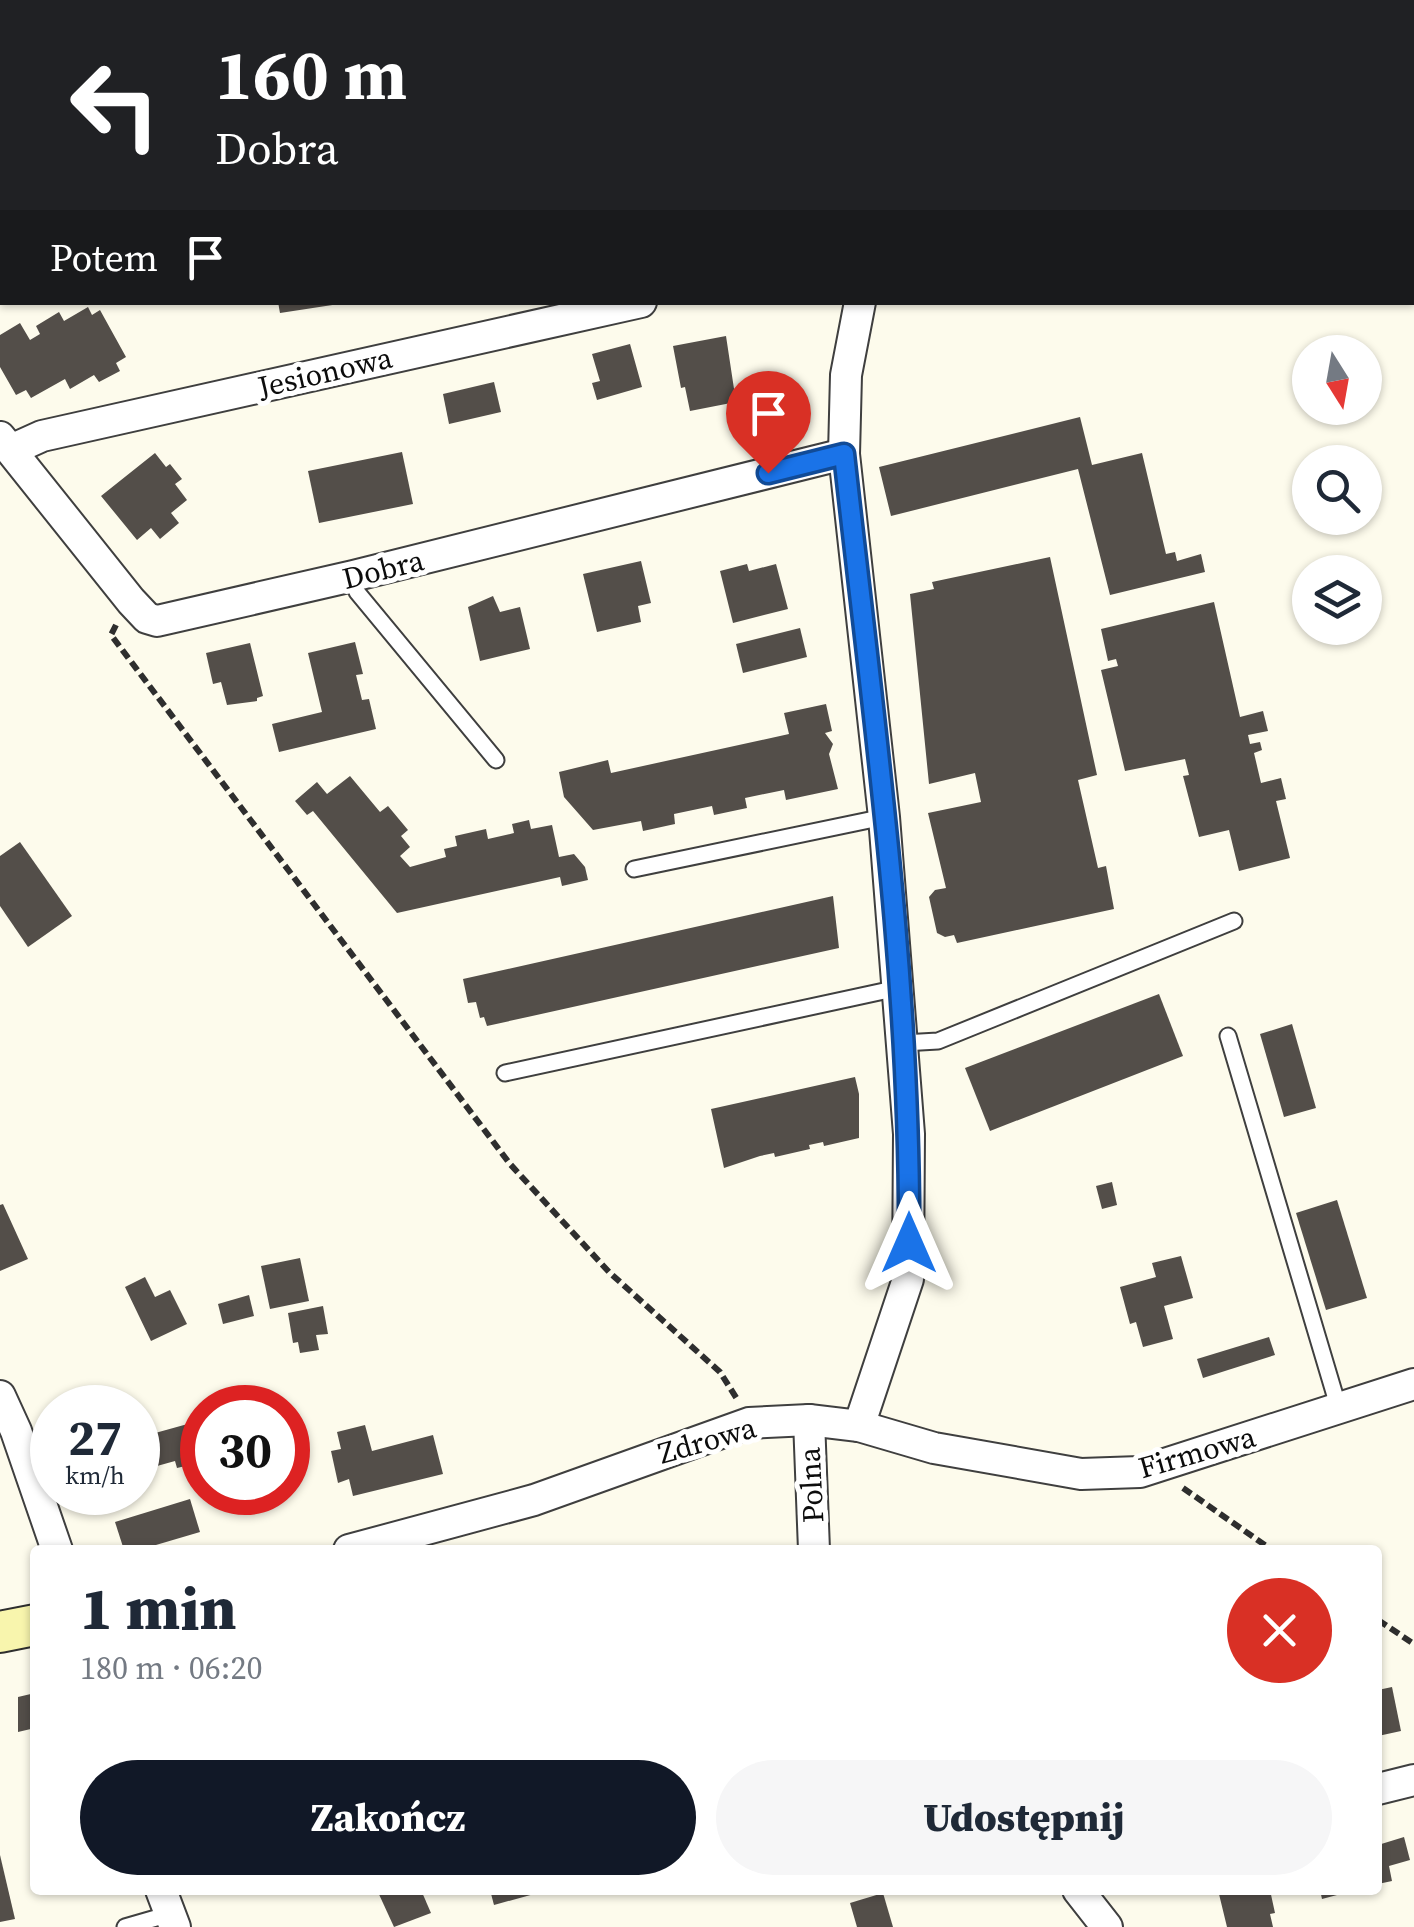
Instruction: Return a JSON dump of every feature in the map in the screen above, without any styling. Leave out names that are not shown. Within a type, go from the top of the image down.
[{"type":"street","name":"Jesionowa","points":[[6,444],[629,305]]},
{"type":"street","points":[[859,305],[846,376],[844,454],[884,817],[909,1134],[908,1279],[859,1426]]},
{"type":"street","name":"Dobra","points":[[6,444],[131,601],[147,618],[168,621],[844,454]]},
{"type":"street","name":"Firmowa","points":[[859,1426],[934,1448],[1081,1474],[1140,1472],[1414,1384]]},
{"type":"street","points":[[0,1396],[8,1433],[55,1545]]},
{"type":"street","name":"Zdrowa","points":[[392,1545],[534,1500],[748,1423],[808,1420],[859,1426]]},
{"type":"street","name":"Polna","points":[[808,1420],[814,1545]]},
{"type":"street","points":[[0,1632],[30,1626]]},
{"type":"street","points":[[1382,1789],[1414,1780]]},
{"type":"street","points":[[1082,1895],[1107,1927]]},
{"type":"lane","points":[[353,576],[357,592],[496,760]]},
{"type":"lane","points":[[634,869],[884,817]]},
{"type":"lane","points":[[903,1043],[938,1041],[1234,921]]},
{"type":"lane","points":[[505,1073],[898,988]]},
{"type":"lane","points":[[1228,1036],[1338,1409]]},
{"type":"lane","points":[[126,1927],[169,1910]]},
{"type":"path","points":[[131,601],[110,635],[510,1164],[610,1272],[720,1372],[748,1423]]},
{"type":"path","points":[[1172,1464],[1180,1485],[1192,1496],[1265,1545]]},
{"type":"path","points":[[1382,1623],[1414,1644]]},
{"type":"building","points":[[279,305],[332,305],[280,313]]},
{"type":"building","points":[[88,307],[92,315],[100,310],[126,357],[116,363],[120,371],[99,382],[94,375],[70,389],[65,379],[31,398],[26,390],[16,395],[0,367],[0,335],[20,323],[30,340],[40,334],[36,326],[59,312],[64,321]]},
{"type":"building","points":[[726,336],[736,402],[690,411],[673,346]]},
{"type":"building","points":[[630,344],[642,387],[597,400],[592,383],[600,381],[592,354]]},
{"type":"building","points":[[494,382],[501,412],[449,424],[443,394]]},
{"type":"building","points":[[1080,417],[1092,465],[1142,453],[1166,554],[1175,552],[1177,561],[1201,554],[1205,572],[1110,595],[1078,469],[891,516],[879,467]]},
{"type":"building","points":[[402,452],[413,504],[319,523],[308,471]]},
{"type":"building","points":[[155,453],[182,479],[175,484],[187,500],[171,513],[179,523],[160,539],[151,528],[137,540],[101,496]]},
{"type":"building","points":[[1050,557],[1097,775],[1078,780],[1098,868],[1106,866],[1114,909],[957,943],[954,935],[945,937],[937,933],[929,897],[935,890],[946,888],[928,813],[981,802],[975,773],[929,784],[910,594],[934,589],[932,582]]},
{"type":"building","points":[[641,561],[651,603],[638,606],[641,622],[597,632],[583,574]]},
{"type":"building","points":[[747,564],[749,571],[776,564],[788,609],[733,623],[720,571]]},
{"type":"building","points":[[493,596],[500,612],[520,607],[530,649],[480,661],[468,607]]},
{"type":"building","points":[[1214,602],[1240,717],[1263,711],[1268,731],[1248,735],[1250,744],[1260,742],[1262,750],[1254,753],[1261,783],[1281,778],[1286,799],[1276,801],[1290,858],[1239,871],[1229,830],[1199,837],[1183,776],[1189,775],[1185,759],[1125,771],[1101,670],[1118,666],[1116,659],[1108,661],[1101,629]]},
{"type":"building","points":[[800,628],[807,657],[743,673],[736,644]]},
{"type":"building","points":[[355,642],[363,674],[356,675],[362,700],[369,699],[376,729],[279,752],[272,724],[322,712],[308,653]]},
{"type":"building","points":[[250,643],[263,696],[257,701],[227,705],[221,682],[213,684],[206,653]]},
{"type":"building","points":[[826,704],[832,731],[825,733],[833,744],[829,754],[838,789],[786,800],[784,790],[745,798],[747,808],[714,815],[712,806],[674,814],[675,824],[643,831],[641,821],[593,830],[564,797],[559,772],[608,760],[611,773],[789,734],[784,713]]},
{"type":"building","points":[[350,776],[380,812],[388,806],[408,830],[401,836],[410,847],[400,856],[410,867],[446,857],[444,849],[457,846],[455,836],[486,829],[488,839],[514,833],[512,824],[529,820],[531,829],[552,825],[559,857],[574,854],[585,867],[588,880],[562,886],[560,877],[397,913],[313,811],[307,815],[295,801],[317,782],[327,794]]},
{"type":"building","points":[[20,842],[72,916],[28,947],[0,906],[0,856]]},
{"type":"building","points":[[833,896],[839,948],[487,1026],[484,1017],[480,1018],[476,1002],[468,1003],[463,979]]},
{"type":"building","points":[[1159,994],[1183,1056],[990,1131],[965,1068]]},
{"type":"building","points":[[1292,1024],[1316,1108],[1284,1117],[1260,1034]]},
{"type":"building","points":[[855,1077],[859,1138],[824,1146],[823,1142],[809,1145],[810,1149],[775,1157],[774,1153],[760,1156],[724,1168],[711,1109]]},
{"type":"building","points":[[1112,1182],[1117,1205],[1102,1209],[1096,1186]]},
{"type":"building","points":[[1337,1200],[1367,1298],[1326,1310],[1296,1213]]},
{"type":"building","points":[[3,1204],[28,1259],[0,1271],[0,1205]]},
{"type":"building","points":[[1181,1256],[1193,1298],[1164,1306],[1173,1339],[1143,1347],[1136,1322],[1130,1324],[1120,1287],[1156,1277],[1152,1263]]},
{"type":"building","points":[[300,1258],[309,1301],[270,1309],[261,1266]]},
{"type":"building","points":[[145,1277],[155,1297],[170,1290],[187,1324],[151,1341],[125,1287]]},
{"type":"building","points":[[249,1295],[254,1316],[223,1324],[218,1304]]},
{"type":"building","points":[[323,1306],[328,1334],[316,1335],[319,1350],[300,1353],[298,1342],[293,1343],[288,1313]]},
{"type":"building","points":[[1269,1337],[1275,1355],[1203,1378],[1197,1359]]},
{"type":"building","points":[[365,1425],[372,1451],[433,1435],[443,1474],[353,1496],[349,1479],[338,1483],[331,1451],[341,1449],[337,1432]]},
{"type":"building","points":[[180,1426],[180,1467],[175,1461],[160,1465],[160,1432]]},
{"type":"building","points":[[180,1502],[180,1515],[195,1515],[200,1532],[156,1545],[122,1545],[115,1522],[138,1515],[160,1515],[160,1508]]},
{"type":"building","points":[[1392,1687],[1401,1731],[1382,1735],[1382,1689]]},
{"type":"building","points":[[30,1694],[30,1729],[18,1732],[18,1697]]},
{"type":"building","points":[[1404,1837],[1410,1860],[1389,1866],[1392,1881],[1382,1883],[1382,1844]]},
{"type":"building","points":[[0,1855],[15,1919],[0,1922]]},
{"type":"building","points":[[379,1895],[423,1895],[431,1913],[394,1927]]},
{"type":"building","points":[[491,1895],[530,1895],[494,1905]]},
{"type":"building","points":[[884,1895],[893,1927],[857,1927],[850,1903]]},
{"type":"building","points":[[1219,1895],[1271,1895],[1273,1927],[1227,1927]]},
{"type":"route","points":[[768,473],[844,454],[884,817],[903,1043],[909,1134],[909,1243]]}]
